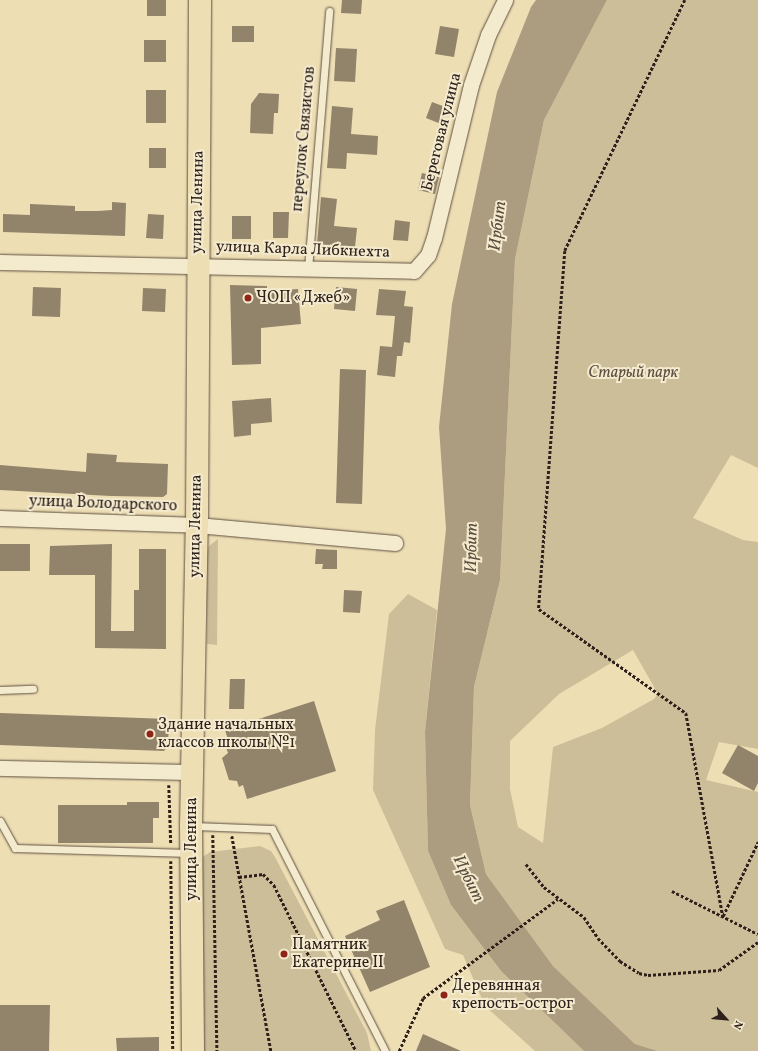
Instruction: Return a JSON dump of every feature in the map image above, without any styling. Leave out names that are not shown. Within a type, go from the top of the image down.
[{"type":"main road","name":"улица Ленина","points":[[193,1051],[181,853],[191,826],[197,526],[197,266],[200,0]]},
{"type":"street","name":"Береговая улица","points":[[414,272],[428,254],[434,238],[471,85],[488,35],[505,0]]},
{"type":"street","name":"улица Карла Либкнехта","points":[[0,262],[414,272]]},
{"type":"street","name":"улица Володарского","points":[[0,518],[197,526],[395,543]]},
{"type":"street","points":[[0,768],[169,770],[192,772]]},
{"type":"lane","name":"переулок Связистов","points":[[308,269],[329,11]]},
{"type":"lane","points":[[0,690],[33,689]]},
{"type":"lane","points":[[0,821],[15,848],[181,853]]},
{"type":"lane","points":[[191,826],[272,829],[385,1051]]},
{"type":"path","points":[[685,0],[565,251],[540,609],[686,713],[723,916]]},
{"type":"path","points":[[169,770],[181,853],[173,1051]]},
{"type":"path","points":[[213,827],[217,1051]]},
{"type":"path","points":[[230,828],[271,1051]]},
{"type":"path","points":[[723,916],[758,842]]},
{"type":"path","points":[[526,864],[531,874],[558,899],[573,907],[620,961],[639,973],[648,975],[719,970],[758,942]]},
{"type":"path","points":[[239,877],[263,874],[274,885],[356,1051]]},
{"type":"path","points":[[672,891],[758,934]]},
{"type":"path","points":[[400,1051],[423,998],[558,899]]},
{"type":"green space","name":"Старый парк","points":[[607,0],[758,0],[758,468],[731,455],[693,518],[743,540],[758,542],[758,749],[719,742],[706,780],[758,792],[758,1051],[658,1051],[635,1044],[553,966],[486,874],[470,805],[474,687],[500,580],[515,259],[544,120]],"holes":[[[633,650],[658,694],[654,699],[602,728],[553,747],[543,843],[518,827],[510,789],[510,741],[559,694]]]},
{"type":"green space","points":[[218,539],[217,645],[207,644],[206,554],[209,546]]},
{"type":"green space","points":[[408,594],[437,610],[425,732],[428,851],[451,905],[501,971],[584,1051],[535,1051],[485,1006],[463,955],[445,949],[373,790],[375,730],[389,614]]},
{"type":"green space","points":[[260,846],[271,851],[275,857],[367,1033],[371,1051],[204,1051],[201,858],[210,852]]},
{"type":"water","name":"Ирбит","points":[[536,0],[607,0],[544,120],[515,259],[500,580],[474,687],[470,805],[486,874],[553,966],[635,1044],[658,1051],[584,1051],[501,971],[451,905],[428,851],[425,732],[446,529],[439,427],[452,304],[497,92],[531,7]]},
{"type":"building","points":[[147,0],[166,0],[166,16],[147,16]]},
{"type":"building","points":[[342,0],[362,0],[361,14],[341,13]]},
{"type":"building","points":[[232,26],[254,26],[254,42],[232,42]]},
{"type":"building","points":[[440,26],[459,29],[454,57],[435,54]]},
{"type":"building","points":[[144,40],[166,40],[166,62],[144,62]]},
{"type":"building","points":[[336,48],[357,49],[355,82],[334,81]]},
{"type":"building","points":[[146,90],[166,90],[166,123],[146,123]]},
{"type":"building","points":[[259,93],[279,94],[278,113],[274,113],[273,134],[250,133],[251,104]]},
{"type":"building","points":[[432,102],[448,108],[441,124],[426,118]]},
{"type":"building","points":[[332,106],[353,108],[351,134],[378,136],[377,155],[347,153],[346,169],[327,168]]},
{"type":"building","points":[[149,148],[166,148],[166,168],[149,168]]},
{"type":"building","points":[[422,173],[439,177],[435,194],[418,190]]},
{"type":"building","points":[[321,197],[337,199],[334,226],[357,228],[355,247],[317,244]]},
{"type":"building","points":[[112,202],[126,203],[125,236],[3,232],[3,214],[30,215],[30,204],[75,206],[75,211],[98,211],[112,210]]},
{"type":"building","points":[[273,212],[289,212],[288,238],[273,238]]},
{"type":"building","points":[[148,214],[164,215],[163,239],[146,238]]},
{"type":"building","points":[[232,216],[251,216],[251,239],[232,239]]},
{"type":"building","points":[[395,220],[410,222],[408,241],[393,240]]},
{"type":"building","points":[[230,285],[267,286],[267,291],[298,289],[301,324],[261,328],[261,364],[232,365]]},
{"type":"building","points":[[33,287],[61,288],[60,317],[32,316]]},
{"type":"building","points":[[336,287],[357,289],[355,311],[334,309]]},
{"type":"building","points":[[143,288],[166,289],[165,312],[142,311]]},
{"type":"building","points":[[379,289],[406,291],[404,306],[413,307],[410,343],[404,342],[402,356],[397,356],[395,377],[377,375],[380,346],[392,347],[395,316],[376,315]]},
{"type":"building","points":[[340,369],[366,370],[362,504],[336,503]]},
{"type":"building","points":[[271,398],[272,422],[251,424],[251,435],[234,437],[232,401]]},
{"type":"building","points":[[87,453],[117,455],[116,462],[168,464],[167,494],[163,497],[111,496],[0,490],[0,465],[86,472]]},
{"type":"building","points":[[0,544],[30,544],[30,571],[0,571]]},
{"type":"building","points":[[112,544],[111,631],[134,631],[134,590],[139,590],[139,549],[166,549],[166,649],[95,648],[95,575],[49,575],[50,546]]},
{"type":"building","points":[[316,549],[337,550],[337,569],[322,569],[323,564],[315,564]]},
{"type":"building","points":[[344,590],[362,591],[360,613],[343,612]]},
{"type":"building","points":[[230,679],[245,679],[244,709],[229,709]]},
{"type":"building","points":[[314,701],[336,771],[247,799],[243,785],[239,787],[237,781],[229,780],[222,758],[228,753],[226,747],[230,746],[225,730]]},
{"type":"building","points":[[0,713],[169,719],[168,746],[164,751],[0,745]]},
{"type":"building","points":[[738,745],[758,756],[758,783],[754,791],[722,773]]},
{"type":"building","points":[[127,802],[159,802],[159,818],[153,818],[153,843],[58,843],[58,805],[127,805]]},
{"type":"building","points":[[404,900],[430,967],[370,992],[345,936],[380,920],[376,911]]},
{"type":"building","points":[[0,1005],[50,1005],[49,1051],[0,1051]]},
{"type":"building","points":[[423,1034],[461,1051],[416,1051]]},
{"type":"building","points":[[159,1037],[159,1051],[117,1051],[116,1038]]},
{"type":"place","name":"ЧОП «Джеб»","points":[[248,298]]},
{"type":"place","name":"Здание начальных классов школы №1","points":[[150,734]]},
{"type":"place","name":"Памятник Екатерине II","points":[[284,954]]},
{"type":"place","name":"Деревянная крепость-острог","points":[[444,995]]}]
